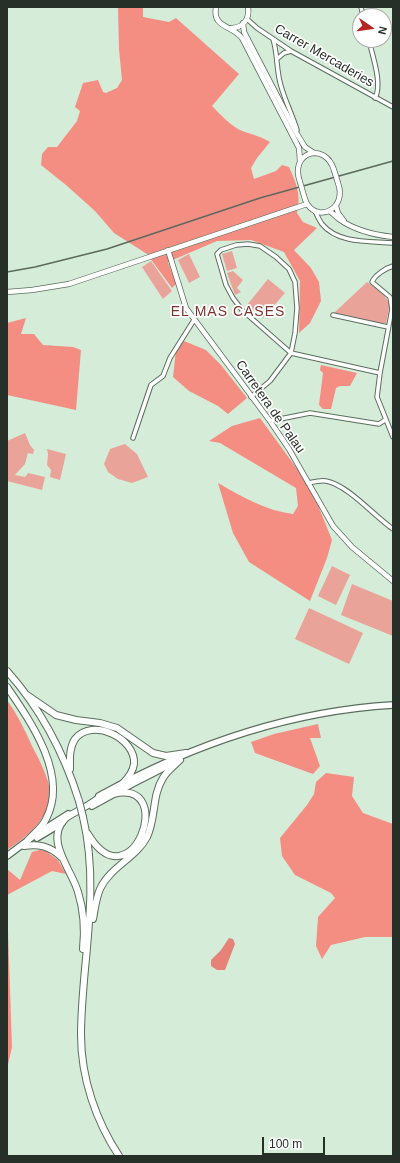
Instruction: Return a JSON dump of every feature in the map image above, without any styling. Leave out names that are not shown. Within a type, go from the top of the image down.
[{"type":"highway","points":[[7,671],[27,695],[50,731],[71,775],[86,830],[91,876],[89,936],[81,1017]]},
{"type":"highway","points":[[7,687],[26,715],[38,737],[48,760],[53,779],[53,795],[48,814],[42,826],[28,840]]},
{"type":"highway","points":[[27,695],[56,715],[76,720],[100,723],[117,728],[153,753],[166,756],[186,753]]},
{"type":"highway","points":[[71,775],[70,751],[75,739],[84,732],[96,730],[119,738],[132,752],[134,765],[132,771],[123,783]]},
{"type":"highway","points":[[89,936],[100,888],[113,872],[136,852],[144,842],[153,821],[159,784],[168,771],[180,760]]},
{"type":"highway","points":[[86,830],[98,848],[111,855],[122,854],[132,849],[142,836],[146,821],[144,805],[136,796],[128,793],[113,794]]},
{"type":"highway","points":[[103,794],[98,800],[65,818],[59,829],[58,846],[78,891],[83,915],[84,942],[80,995],[82,1053],[90,1091],[102,1125],[119,1156]]},
{"type":"highway","points":[[24,846],[38,845],[47,847],[54,850],[63,859]]},
{"type":"main road","points":[[8,855],[65,816],[103,794],[186,753],[265,727],[311,716],[393,705]]},
{"type":"main road","points":[[8,855],[113,794],[212,744]]},
{"type":"street","points":[[216,7],[216,15],[219,22],[238,33],[246,45],[299,148],[300,161],[297,172],[307,204],[314,210],[323,225],[341,237],[365,242],[393,242]]},
{"type":"street","points":[[231,28],[239,27],[244,23],[247,19],[248,7]]},
{"type":"street","name":"Carrer Mercaderies","points":[[247,19],[257,28],[291,51],[393,107]]},
{"type":"street","points":[[244,23],[244,32],[297,134],[305,147],[314,153]]},
{"type":"street","points":[[273,39],[277,59],[276,67],[281,86],[297,129],[297,134]]},
{"type":"street","points":[[371,48],[378,82],[378,91],[375,98]]},
{"type":"street","points":[[277,59],[284,53],[291,51]]},
{"type":"street","points":[[300,161],[307,155],[314,153],[327,157],[334,170],[338,183],[341,194],[340,200],[336,206],[329,211],[322,212],[314,210]]},
{"type":"street","points":[[7,292],[32,290],[69,284],[307,204]]},
{"type":"street","points":[[336,206],[338,213],[347,224]]},
{"type":"street","points":[[329,211],[347,224],[371,233],[393,237]]},
{"type":"street","points":[[251,397],[270,381],[291,353],[295,333],[297,308],[295,282],[289,269],[276,257],[260,246],[248,244],[236,245],[221,250],[217,254],[226,285],[232,298],[247,315],[291,353],[380,373]]},
{"type":"street","name":"Carretera de Palau","points":[[168,250],[186,308],[289,449],[333,526],[352,546],[393,581]]},
{"type":"street","points":[[393,266],[389,267],[372,282],[390,297],[392,309],[377,397],[393,437]]},
{"type":"street","points":[[333,315],[388,327]]},
{"type":"street","points":[[132,438],[151,385],[163,376],[170,358],[194,320]]},
{"type":"street","points":[[270,421],[310,412],[379,424],[385,420]]},
{"type":"street","points":[[308,483],[324,480],[337,484],[393,530]]},
{"type":"shaded area","points":[[118,7],[143,7],[143,17],[169,22],[176,18],[239,74],[212,106],[227,121],[238,129],[270,142],[251,168],[254,179],[276,171],[282,165],[289,167],[298,190],[299,200],[297,213],[303,222],[317,228],[294,250],[311,268],[319,282],[321,301],[310,323],[299,333],[300,281],[284,252],[251,240],[217,241],[168,262],[176,284],[172,288],[147,254],[114,233],[95,211],[41,165],[42,154],[48,147],[57,147],[77,121],[80,111],[75,107],[83,83],[98,80],[103,92],[106,93],[117,88],[122,80],[119,49]]},
{"type":"shaded area","points":[[232,251],[237,268],[227,271],[222,254]]},
{"type":"shaded area","points":[[189,254],[200,277],[189,283],[178,260]]},
{"type":"shaded area","points":[[151,261],[172,291],[163,299],[142,267]]},
{"type":"shaded area","points":[[233,271],[243,280],[237,288],[241,292],[235,295],[227,273]]},
{"type":"shaded area","points":[[268,279],[285,293],[263,318],[247,305]]},
{"type":"shaded area","points":[[367,282],[381,292],[387,299],[389,308],[386,323],[376,323],[334,313]]},
{"type":"shaded area","points":[[26,318],[21,334],[34,334],[43,345],[73,347],[81,350],[76,410],[7,395],[7,323]]},
{"type":"shaded area","points":[[184,341],[206,350],[221,365],[247,398],[228,414],[218,406],[189,391],[173,377],[176,350]]},
{"type":"shaded area","points":[[321,365],[357,373],[350,386],[340,386],[336,388],[331,409],[323,409],[319,405],[323,373],[320,370]]},
{"type":"shaded area","points":[[260,418],[311,488],[332,540],[327,558],[310,601],[249,562],[233,533],[218,483],[263,506],[273,510],[293,514],[298,506],[296,488],[220,443],[209,441],[232,426]]},
{"type":"shaded area","points":[[25,433],[34,450],[33,454],[28,453],[25,464],[15,475],[25,477],[28,473],[45,477],[42,490],[7,481],[7,441]]},
{"type":"shaded area","points":[[125,444],[137,454],[148,477],[132,483],[118,479],[108,472],[104,464],[110,449]]},
{"type":"shaded area","points":[[47,449],[66,454],[60,480],[50,477],[51,470],[47,465]]},
{"type":"shaded area","points":[[332,566],[350,575],[336,605],[318,596]]},
{"type":"shaded area","points":[[352,584],[393,601],[393,636],[341,615]]},
{"type":"shaded area","points":[[309,608],[363,633],[349,664],[295,639]]},
{"type":"shaded area","points":[[7,700],[21,722],[41,763],[50,789],[50,794],[46,812],[41,820],[29,833],[7,850]]},
{"type":"shaded area","points":[[318,724],[321,738],[310,738],[320,766],[313,774],[255,753],[251,742],[274,734]]},
{"type":"shaded area","points":[[326,773],[354,777],[352,796],[363,813],[393,824],[393,937],[365,937],[331,945],[322,959],[316,946],[318,917],[335,898],[331,893],[295,875],[282,856],[280,838],[307,805],[314,794],[316,782]]},
{"type":"shaded area","points":[[43,849],[58,860],[66,874],[52,871],[7,895],[7,869],[20,880],[32,852]]},
{"type":"shaded area","points":[[7,903],[12,1047],[7,1069]]},
{"type":"shaded area","points":[[229,938],[233,939],[235,944],[225,970],[217,970],[211,966],[211,960],[221,950]]},
{"type":"railway","points":[[7,272],[35,267],[107,249],[260,198],[393,161]]},
{"type":"district","name":"EL MAS CASES","points":[[228,312]]}]
